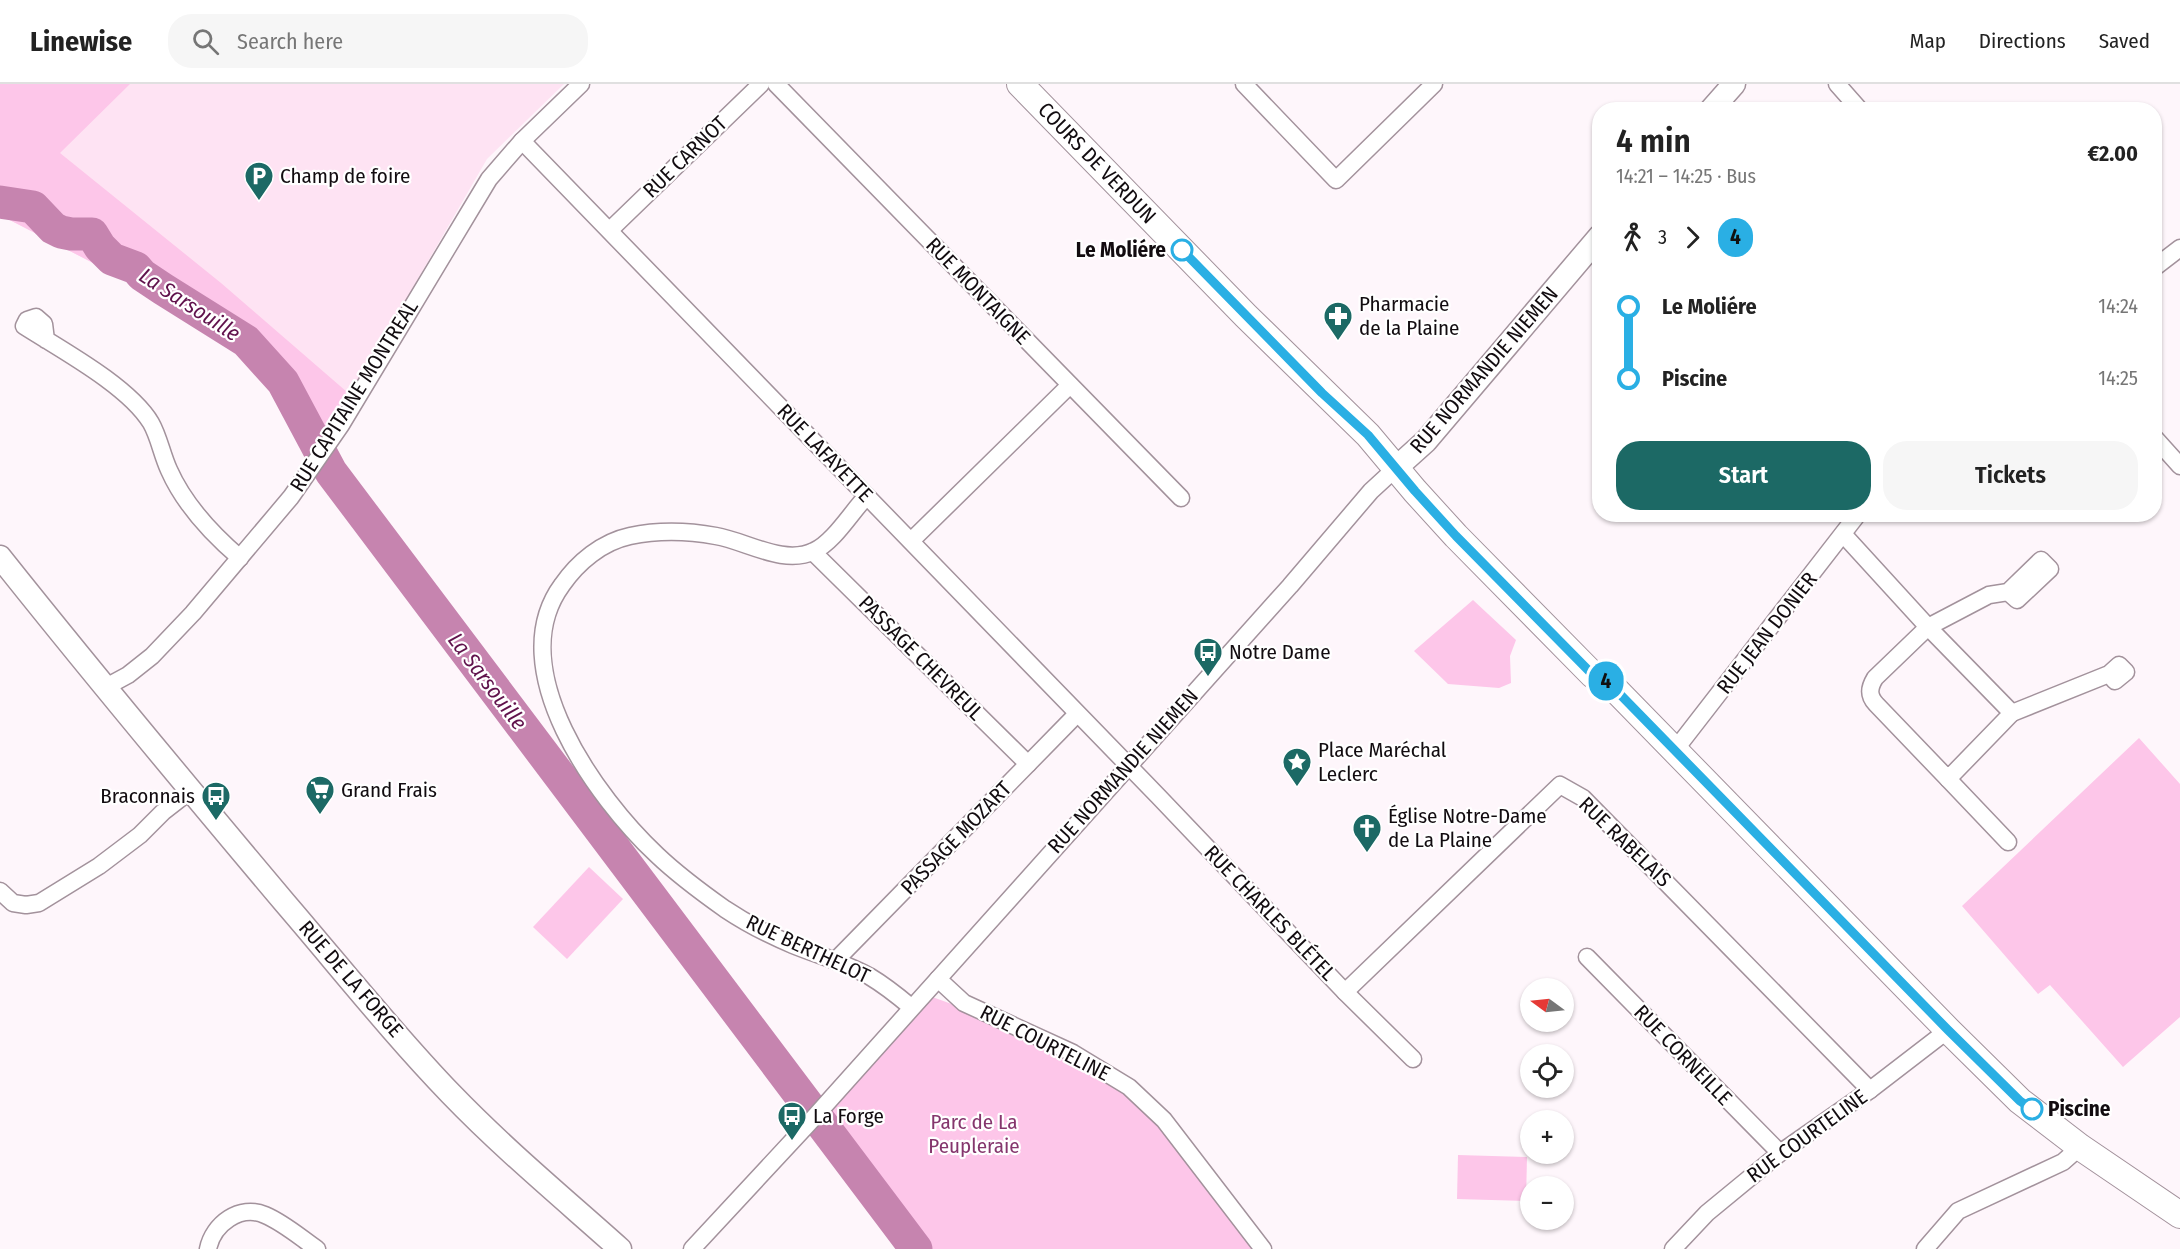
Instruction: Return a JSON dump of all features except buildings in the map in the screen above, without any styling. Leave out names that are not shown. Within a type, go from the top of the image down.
[{"type":"main road","name":"COURS DE VERDUN","points":[[1020,84],[1246,316],[1368,435],[1456,536],[1593,675],[1607,681],[2020,1101],[2080,1147],[2180,1215]]},
{"type":"main road","points":[[1718,102],[1734,84]]},
{"type":"main road","name":"RUE NORMANDIE NIEMEN","points":[[1396,468],[1426,441],[1592,249]]},
{"type":"main road","name":"RUE DE LA FORGE","points":[[0,557],[104,688],[190,791],[378,1013],[450,1094],[558,1196],[620,1249]]},
{"type":"street","name":"RUE CAPITAINE MONTREAL","points":[[104,688],[128,675],[152,656],[193,613],[291,497],[333,435],[479,193],[503,161],[581,84]]},
{"type":"street","name":"RUE CARNOT","points":[[610,230],[761,84]]},
{"type":"street","name":"RUE MONTAIGNE","points":[[776,84],[1181,498]]},
{"type":"street","points":[[1244,84],[1336,180],[1434,84]]},
{"type":"street","points":[[1837,84],[1853,102]]},
{"type":"street","name":"RUE LAFAYETTE","points":[[522,141],[1128,765]]},
{"type":"street","points":[[2162,262],[2180,248]]},
{"type":"street","points":[[46,340],[86,365],[134,401],[151,423],[180,492],[225,545],[240,558]]},
{"type":"street","points":[[911,541],[1070,385]]},
{"type":"street","points":[[2162,446],[2180,466]]},
{"type":"street","name":"RUE NORMANDIE NIEMEN","points":[[692,1249],[938,979],[1290,586],[1371,491],[1396,468]]},
{"type":"street","points":[[813,552],[823,546],[867,496]]},
{"type":"street","name":"RUE JEAN DONIER","points":[[1675,750],[1852,522]]},
{"type":"street","name":"RUE BERTHELOT","points":[[813,552],[788,555],[770,552],[720,536],[678,531],[630,536],[608,543],[572,571],[556,592],[545,621],[542,647],[545,675],[557,712],[578,758],[599,790],[655,854],[727,910],[769,934],[868,976],[911,1007]]},
{"type":"street","points":[[1844,534],[1928,627],[2012,713]]},
{"type":"street","name":"PASSAGE CHEVREUL","points":[[813,552],[1028,764]]},
{"type":"street","points":[[2008,592],[1989,595],[1928,627],[1875,678],[1870,692],[1876,704],[2008,842]]},
{"type":"street","points":[[1948,779],[2012,713],[2109,674]]},
{"type":"street","name":"PASSAGE MOZART","points":[[835,962],[1077,714]]},
{"type":"street","name":"RUE CHARLES BLÉTEL","points":[[1128,765],[1345,992],[1413,1059]]},
{"type":"street","name":"RUE RABELAIS","points":[[1345,992],[1560,785],[1584,798],[1870,1090]]},
{"type":"street","points":[[0,891],[13,903],[26,905],[39,903],[99,866],[140,835],[163,812],[190,791]]},
{"type":"street","name":"RUE CORNEILLE","points":[[1587,957],[1780,1153]]},
{"type":"street","name":"RUE COURTELINE","points":[[938,979],[964,1003],[1073,1053],[1129,1087],[1164,1120],[1263,1249]]},
{"type":"street","name":"RUE COURTELINE","points":[[1673,1249],[1707,1213],[1780,1153],[1870,1090],[1948,1030]]},
{"type":"street","points":[[1925,1249],[1958,1211],[2063,1162],[2080,1147]]},
{"type":"street","points":[[208,1249],[215,1232],[223,1222],[245,1213],[265,1215],[317,1249]]},
{"type":"shaded area","points":[[0,84],[564,84],[487,159],[366,369],[318,440],[285,383],[221,329],[0,215]]},
{"type":"green space","points":[[0,84],[130,84],[60,153],[221,283],[347,392],[318,440],[285,383],[221,329],[0,215]]},
{"type":"green space","points":[[1473,600],[1516,640],[1510,656],[1511,683],[1499,688],[1448,684],[1414,651]]},
{"type":"green space","points":[[2139,738],[2180,784],[2180,1017],[2123,1067],[2050,985],[2038,994],[1962,906]]},
{"type":"green space","points":[[589,867],[623,899],[567,959],[533,927]]},
{"type":"green space","name":"Parc de La Peupleraie","points":[[924,994],[1007,1024],[1129,1087],[1263,1249],[916,1249],[883,1205],[826,1103]]},
{"type":"green space","points":[[1458,1155],[1520,1157],[1520,1164],[1527,1164],[1527,1176],[1520,1176],[1520,1201],[1457,1199]]},
{"type":"waterway","name":"La Sarsouille","points":[[0,202],[33,207],[53,228],[61,232],[92,234],[100,247],[112,259],[136,268],[142,275],[163,289],[246,341],[283,382],[331,472],[916,1249]]},
{"type":"bus line","name":"4","points":[[1182,250],[1322,393],[1368,435],[1456,536],[1593,675],[1607,681],[1948,1030],[2020,1101],[2032,1109]]},
{"type":"place","name":"Champ de foire","points":[[259,202]]},
{"type":"place","name":"Le Moliére","points":[[1182,250]]},
{"type":"place","name":"Pharmacie de la Plaine","points":[[1338,342]]},
{"type":"place","name":"Notre Dame","points":[[1208,678]]},
{"type":"place","name":"Place Maréchal Leclerc","points":[[1297,788]]},
{"type":"place","name":"Grand Frais","points":[[320,816]]},
{"type":"place","name":"Braconnais","points":[[216,822]]},
{"type":"place","name":"Église Notre-Dame de La Plaine","points":[[1367,854]]},
{"type":"place","name":"Piscine","points":[[2032,1109]]},
{"type":"place","name":"La Forge","points":[[792,1142]]}]
